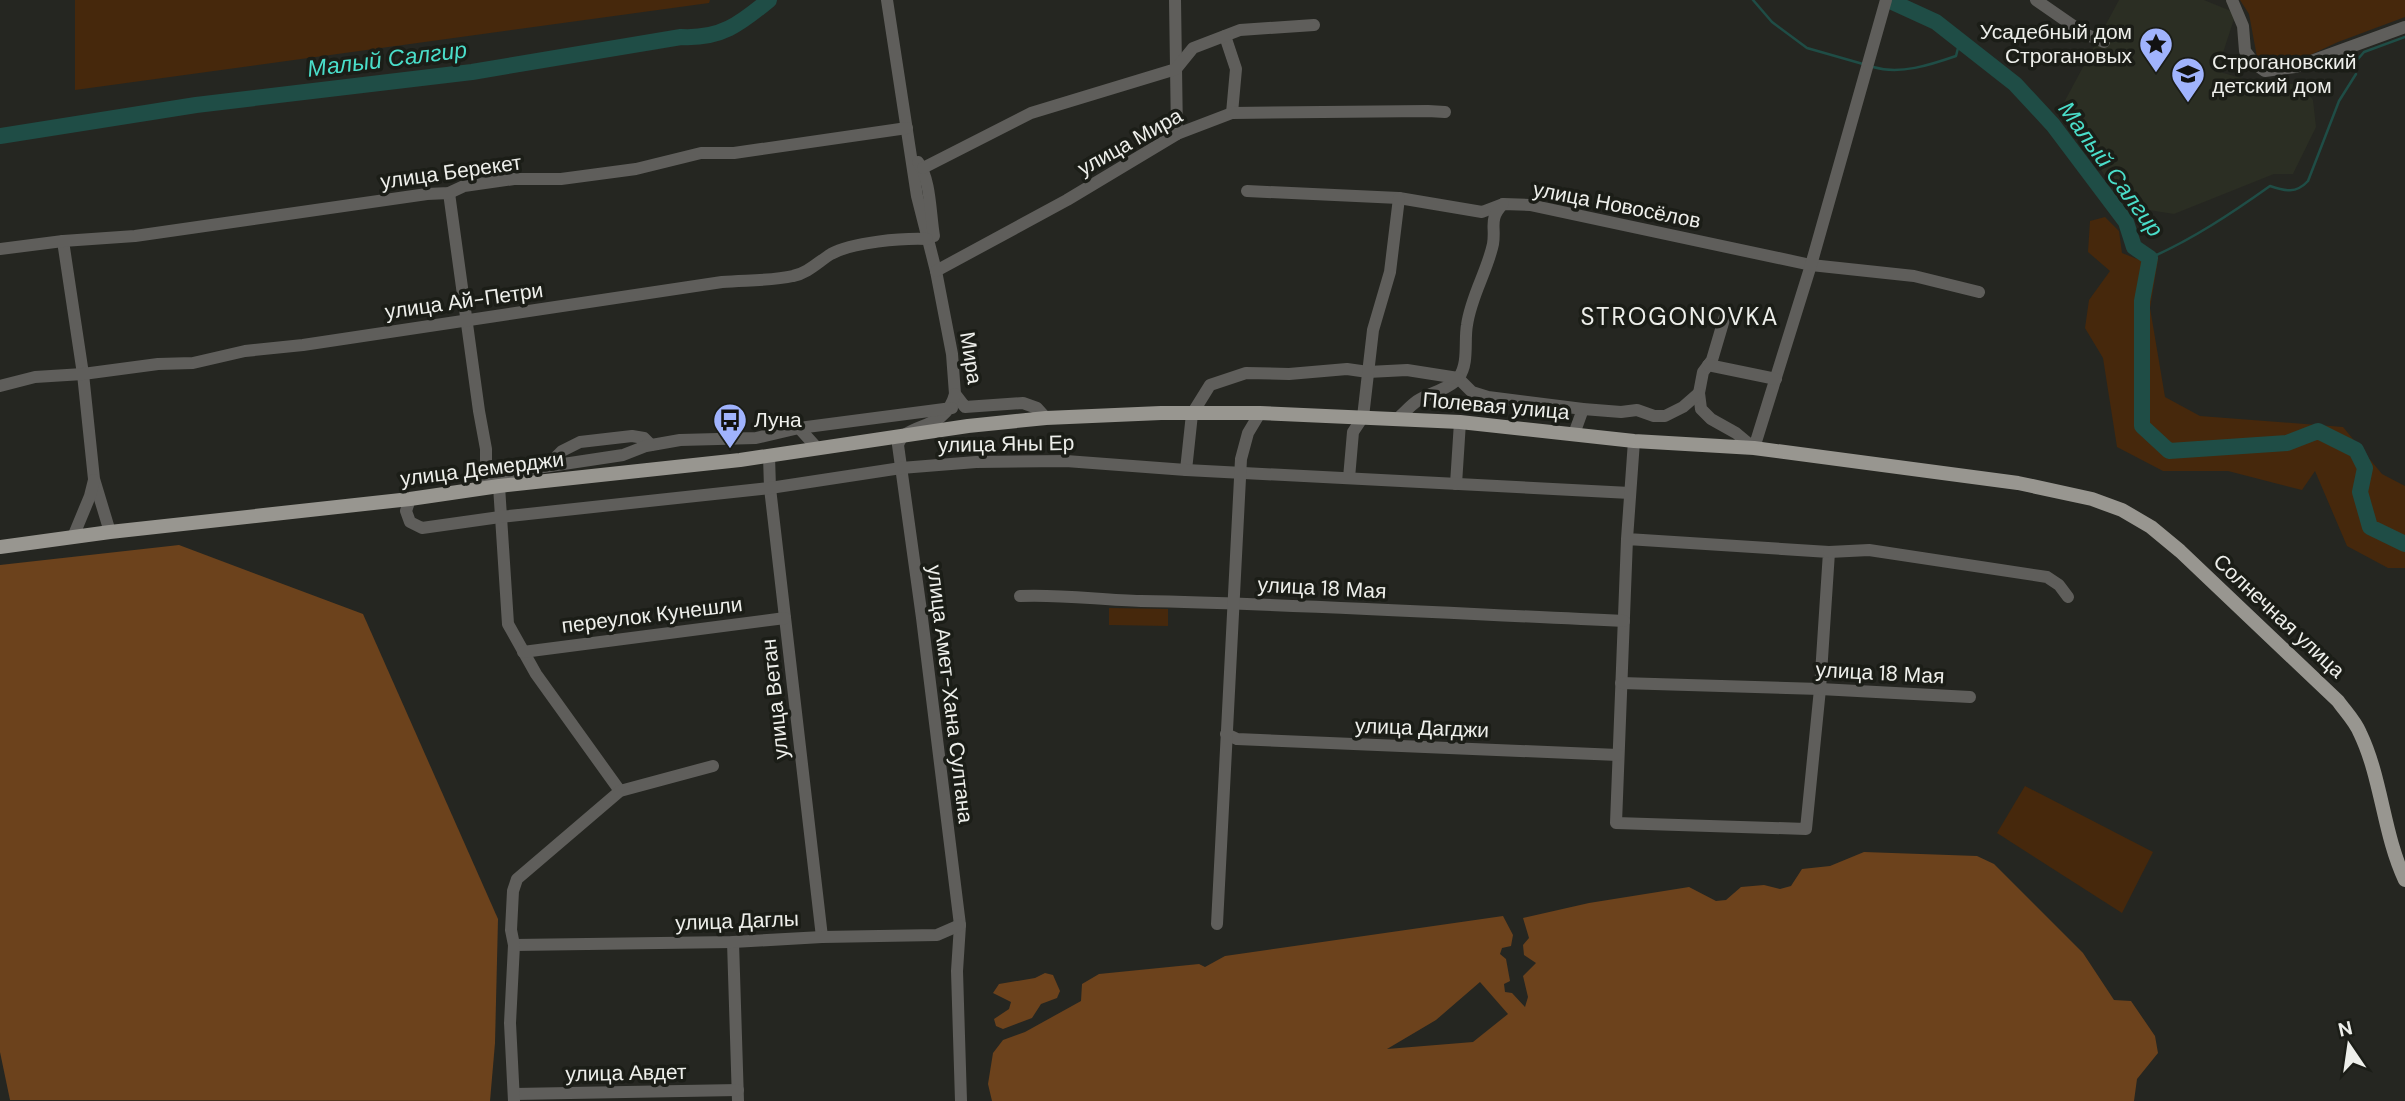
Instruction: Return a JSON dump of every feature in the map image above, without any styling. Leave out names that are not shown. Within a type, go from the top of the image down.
[{"type":"main road","name":"Полевая улица","points":[[968,426],[1046,418],[1161,412],[1260,413],[1460,422],[1634,441],[1754,448],[2018,484]]},
{"type":"main road","name":"улица Демерджи","points":[[0,547],[110,532],[410,499],[479,484],[499,486],[769,456],[968,426]]},
{"type":"main road","name":"Солнечная улица","points":[[2018,484],[2092,499],[2122,510],[2151,527],[2180,551],[2338,701],[2359,730],[2370,758],[2395,858],[2405,880]]},
{"type":"street","points":[[887,0],[917,196],[936,271]]},
{"type":"street","points":[[1175,0],[1177,134]]},
{"type":"street","points":[[2036,0],[2085,34],[2104,42]]},
{"type":"street","points":[[2232,0],[2243,26],[2245,51],[2255,64],[2265,71],[2295,68],[2405,27]]},
{"type":"street","points":[[1725,316],[1712,360],[1703,372],[1699,393],[1701,409],[1710,419],[1736,433],[1754,448],[1811,265],[1885,3]]},
{"type":"street","points":[[923,168],[1031,113],[1176,69],[1193,48],[1240,30],[1314,25]]},
{"type":"street","points":[[1225,36],[1236,69],[1232,113]]},
{"type":"street","name":"улица Мира","points":[[936,271],[1067,200],[1177,134],[1232,113],[1445,112]]},
{"type":"street","name":"улица Берекет","points":[[0,249],[135,236],[449,193],[464,186],[514,179],[562,179],[636,169],[701,153],[734,153],[906,128]]},
{"type":"street","points":[[912,152],[923,168],[935,245],[936,271]]},
{"type":"street","points":[[1247,191],[1399,198],[1487,216],[1493,240],[1486,272],[1471,305],[1466,328],[1464,366],[1458,378],[1443,389],[1419,400],[1397,419]]},
{"type":"street","points":[[449,193],[486,449],[487,464],[479,484]]},
{"type":"street","points":[[1349,478],[1353,432],[1363,417],[1373,330],[1390,272],[1399,198]]},
{"type":"street","name":"улица Новосёлов","points":[[1487,216],[1503,204],[1530,205],[1811,265],[1914,276],[1979,292]]},
{"type":"street","name":"улица Ай-Петри","points":[[0,386],[34,377],[193,363],[244,351],[303,345],[722,282],[792,276],[805,272],[832,253],[848,248],[907,238],[927,239]]},
{"type":"street","points":[[63,242],[83,374],[94,479],[110,532]]},
{"type":"street","name":"Мира","points":[[936,271],[952,354],[955,394],[965,407],[1023,403],[1037,408],[1046,418]]},
{"type":"street","points":[[1708,365],[1776,379]]},
{"type":"street","points":[[1186,470],[1192,414],[1210,385],[1246,373],[1289,374],[1347,369],[1368,372],[1407,370],[1458,378],[1472,392],[1488,397],[1583,409],[1621,412],[1637,410],[1654,416],[1665,416],[1684,407],[1699,393]]},
{"type":"street","points":[[901,436],[943,418],[950,409],[955,394]]},
{"type":"street","points":[[479,484],[504,472],[623,455],[651,445],[680,440],[756,438],[799,428],[965,407]]},
{"type":"street","points":[[1574,434],[1583,409]]},
{"type":"street","points":[[1217,924],[1232,603],[1244,446],[1260,413]]},
{"type":"street","points":[[1456,484],[1460,422]]},
{"type":"street","points":[[799,428],[818,449]]},
{"type":"street","points":[[548,466],[562,451],[580,442],[632,436],[644,438],[651,445]]},
{"type":"street","name":"улица Амет-Хана Султана","points":[[901,436],[898,445],[960,925],[957,971],[961,1101]]},
{"type":"street","points":[[1634,441],[1627,539],[1616,823],[1806,829],[1820,689],[1829,552]]},
{"type":"street","name":"улица Ветан","points":[[769,456],[770,488],[822,937]]},
{"type":"street","name":"улица Яны Ер","points":[[410,499],[406,511],[410,522],[422,528],[770,488],[901,468],[953,463],[1066,461],[1186,470],[1630,493]]},
{"type":"street","points":[[73,537],[94,479]]},
{"type":"street","points":[[499,486],[508,624],[536,674],[620,791]]},
{"type":"street","points":[[1627,539],[1829,552],[1869,550],[2047,577],[2059,585],[2068,597]]},
{"type":"street","name":"улица 18 Мая","points":[[1020,596],[1052,595],[1101,600],[1232,603],[1624,621]]},
{"type":"street","name":"переулок Кунешли","points":[[523,652],[785,618]]},
{"type":"street","name":"улица 18 Мая","points":[[1621,683],[1970,697]]},
{"type":"street","name":"улица Дагджи","points":[[1226,734],[1237,739],[1618,755]]},
{"type":"street","points":[[514,1098],[510,1023],[514,945],[511,930],[513,891],[517,879],[620,791],[713,766]]},
{"type":"street","name":"улица Даглы","points":[[514,945],[937,936],[960,925]]},
{"type":"street","points":[[733,942],[738,1096]]},
{"type":"street","name":"улица Авдет","points":[[514,1098],[738,1096]]},
{"type":"shaded area","points":[[75,0],[710,0],[709,3],[75,90]]},
{"type":"shaded area","name":"Строгановский детский дом","points":[[2119,0],[2204,0],[2236,13],[2217,71],[2247,80],[2301,85],[2313,100],[2316,127],[2293,174],[2274,174],[2174,214],[2142,209],[2109,182],[2061,108]]},
{"type":"shaded area","points":[[2240,0],[2405,0],[2405,17],[2338,42],[2295,62],[2257,57],[2249,14]]},
{"type":"shaded area","points":[[2105,217],[2119,231],[2122,253],[2137,259],[2158,260],[2150,308],[2165,397],[2200,416],[2343,427],[2382,474],[2405,486],[2405,568],[2388,568],[2347,546],[2315,471],[2302,490],[2228,471],[2163,471],[2117,447],[2103,358],[2085,328],[2089,300],[2110,271],[2088,252],[2090,221]]},
{"type":"shaded area","points":[[179,545],[363,614],[498,919],[495,1043],[490,1101],[10,1100],[0,1052],[0,565]]},
{"type":"shaded area","points":[[1109,608],[1168,609],[1168,626],[1109,625]]},
{"type":"shaded area","points":[[2025,786],[2153,852],[2122,913],[1997,833]]},
{"type":"shaded area","points":[[1864,852],[1977,856],[1994,864],[2083,953],[2114,1000],[2131,1001],[2155,1036],[2158,1053],[2137,1079],[2134,1101],[992,1101],[988,1084],[993,1053],[1003,1040],[1025,1032],[1081,1001],[1082,984],[1099,974],[1199,964],[1205,967],[1225,956],[1503,916],[1513,935],[1511,946],[1502,948],[1500,954],[1506,959],[1510,981],[1504,984],[1505,992],[1512,993],[1525,1007],[1528,997],[1523,976],[1536,963],[1524,955],[1523,945],[1529,938],[1523,918],[1589,903],[1689,887],[1716,901],[1726,900],[1741,887],[1764,885],[1780,889],[1791,886],[1802,869],[1830,866]],"holes":[[[1480,982],[1508,1014],[1473,1042],[1387,1049],[1436,1020]]]},
{"type":"shaded area","points":[[1045,973],[1053,975],[1060,991],[1057,998],[1041,1004],[1032,1018],[1003,1029],[996,1026],[994,1019],[1009,1009],[1011,1002],[993,993],[999,984],[1035,978]]},
{"type":"waterway","name":"Малый Салгир","points":[[0,136],[196,105],[472,72],[681,37],[708,35],[739,23],[769,0]]},
{"type":"waterway","points":[[1753,0],[1772,22],[1807,48],[1863,64]]},
{"type":"waterway","name":"Малый Салгир","points":[[1888,0],[1936,22],[2015,84],[2053,125],[2126,222],[2134,247],[2150,258],[2142,301],[2142,426],[2169,451],[2287,443],[2318,431],[2356,450],[2365,468],[2360,492],[2370,527],[2405,544]]},
{"type":"waterway","points":[[2358,59],[2364,52],[2405,37]]},
{"type":"waterway","points":[[1873,67],[1894,70],[1936,63],[1956,56],[1960,40]]},
{"type":"waterway","points":[[2150,258],[2182,243],[2270,186],[2290,190],[2304,185],[2308,181],[2339,101],[2356,74]]},
{"type":"place","name":"Усадебный дом Строгановых","points":[[2156,74]]},
{"type":"place","name":"Строгановский детский дом","points":[[2188,104]]},
{"type":"place","name":"Луна","points":[[730,450]]},
{"type":"district","name":"STROGONOVKA","points":[[1680,316]]}]
